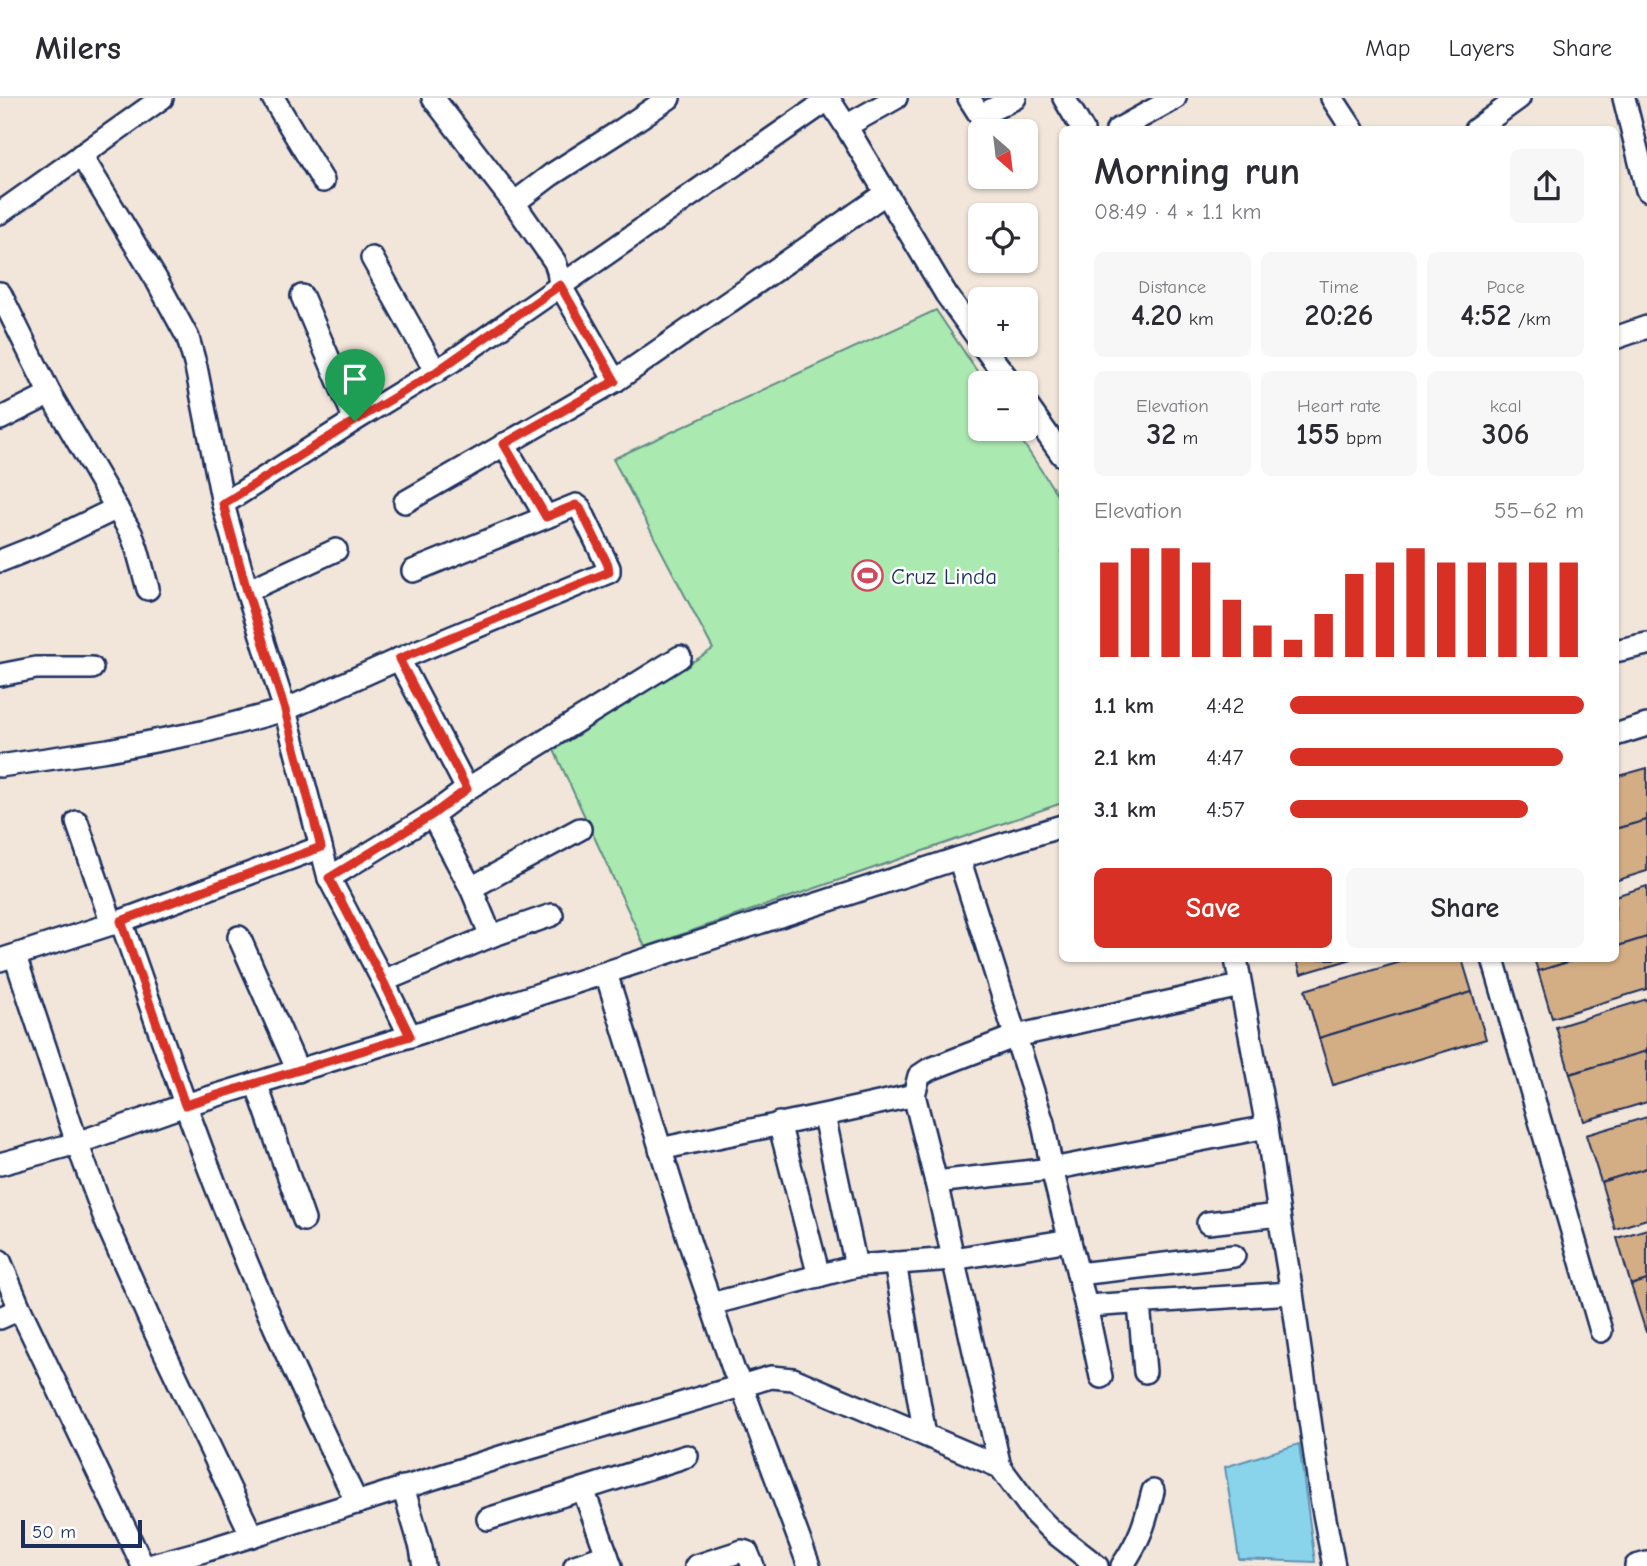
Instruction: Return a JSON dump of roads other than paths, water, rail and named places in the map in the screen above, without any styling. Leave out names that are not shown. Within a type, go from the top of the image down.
[{"type":"street","points":[[0,213],[162,98]]},
{"type":"street","points":[[273,98],[323,181]]},
{"type":"street","points":[[433,98],[514,203],[555,262],[560,285],[615,381]]},
{"type":"street","points":[[514,203],[551,174],[669,98]]},
{"type":"street","points":[[223,504],[436,372],[829,98],[946,295],[968,325]]},
{"type":"street","points":[[846,126],[896,98]]},
{"type":"street","points":[[969,98],[981,117],[1015,98]]},
{"type":"street","points":[[1064,98],[1081,126]]},
{"type":"street","points":[[1124,126],[1175,98]]},
{"type":"street","points":[[1332,98],[1350,126]]},
{"type":"street","points":[[1480,126],[1519,98]]},
{"type":"street","points":[[1624,98],[1647,190]]},
{"type":"street","points":[[81,155],[156,279],[188,338],[223,504],[285,710],[329,878],[410,1036]]},
{"type":"street","points":[[405,502],[615,381],[886,193]]},
{"type":"street","points":[[372,258],[436,372]]},
{"type":"street","points":[[0,293],[50,394],[134,541],[148,589]]},
{"type":"street","points":[[302,296],[355,421]]},
{"type":"street","points":[[1619,337],[1647,327]]},
{"type":"street","points":[[0,419],[50,394]]},
{"type":"street","points":[[1038,413],[1054,425],[1059,444]]},
{"type":"street","points":[[504,444],[546,517]]},
{"type":"street","points":[[0,766],[108,750],[202,732],[285,710],[399,659],[609,572],[580,508],[576,505],[413,571]]},
{"type":"street","points":[[0,561],[43,544],[117,508]]},
{"type":"street","points":[[247,591],[336,550]]},
{"type":"street","points":[[1619,650],[1647,644]]},
{"type":"street","points":[[329,878],[680,657]]},
{"type":"street","points":[[399,659],[467,789]]},
{"type":"street","points":[[0,675],[36,668],[92,668]]},
{"type":"street","points":[[1619,734],[1647,725]]},
{"type":"street","points":[[432,815],[471,888],[491,936]]},
{"type":"street","points":[[77,822],[237,1241],[357,1503]]},
{"type":"street","points":[[0,1164],[77,1143],[185,1105],[606,974],[1059,827]]},
{"type":"street","points":[[471,888],[580,829]]},
{"type":"street","points":[[252,1536],[107,1224],[7,958],[117,922],[321,847]]},
{"type":"street","points":[[959,858],[1043,1123],[1101,1377]]},
{"type":"street","points":[[383,981],[491,936],[552,915]]},
{"type":"street","points":[[239,937],[298,1071]]},
{"type":"street","points":[[1236,962],[1267,1128],[1321,1498],[1334,1566]]},
{"type":"street","points":[[1494,962],[1601,1331]]},
{"type":"street","points":[[606,974],[711,1304],[808,1566]]},
{"type":"street","points":[[1097,1566],[1035,1514],[1000,1467],[914,1095],[919,1076],[928,1070],[1016,1036],[1240,986]]},
{"type":"street","points":[[256,1083],[304,1220]]},
{"type":"street","points":[[660,1149],[914,1095]]},
{"type":"street","points":[[824,1116],[856,1266]]},
{"type":"street","points":[[779,1123],[819,1276]]},
{"type":"street","points":[[936,1182],[1052,1169],[1267,1128]]},
{"type":"street","points":[[1208,1223],[1279,1215]]},
{"type":"street","points":[[711,1304],[856,1266],[953,1259],[1070,1240]]},
{"type":"street","points":[[1078,1274],[1234,1256]]},
{"type":"street","points":[[0,1261],[20,1309],[143,1566]]},
{"type":"street","points":[[895,1263],[925,1435]]},
{"type":"street","points":[[1086,1306],[1292,1293]]},
{"type":"street","points":[[1139,1304],[1145,1372]]},
{"type":"street","points":[[0,1318],[20,1309]]},
{"type":"street","points":[[149,1566],[771,1377],[793,1379],[1000,1467]]},
{"type":"street","points":[[488,1519],[687,1456]]},
{"type":"street","points":[[403,1487],[424,1566]]},
{"type":"street","points":[[575,1566],[609,1561],[583,1489]]},
{"type":"street","points":[[1122,1566],[1136,1545],[1144,1526],[1153,1491]]},
{"type":"street","points":[[696,1566],[742,1551],[750,1555],[753,1566]]},
{"type":"street","points":[[1636,1566],[1647,1563]]},
{"type":"water","points":[[1299,1444],[1315,1562],[1239,1559],[1225,1467]]},
{"type":"place","name":"Cruz Linda","points":[[868,576]]}]
